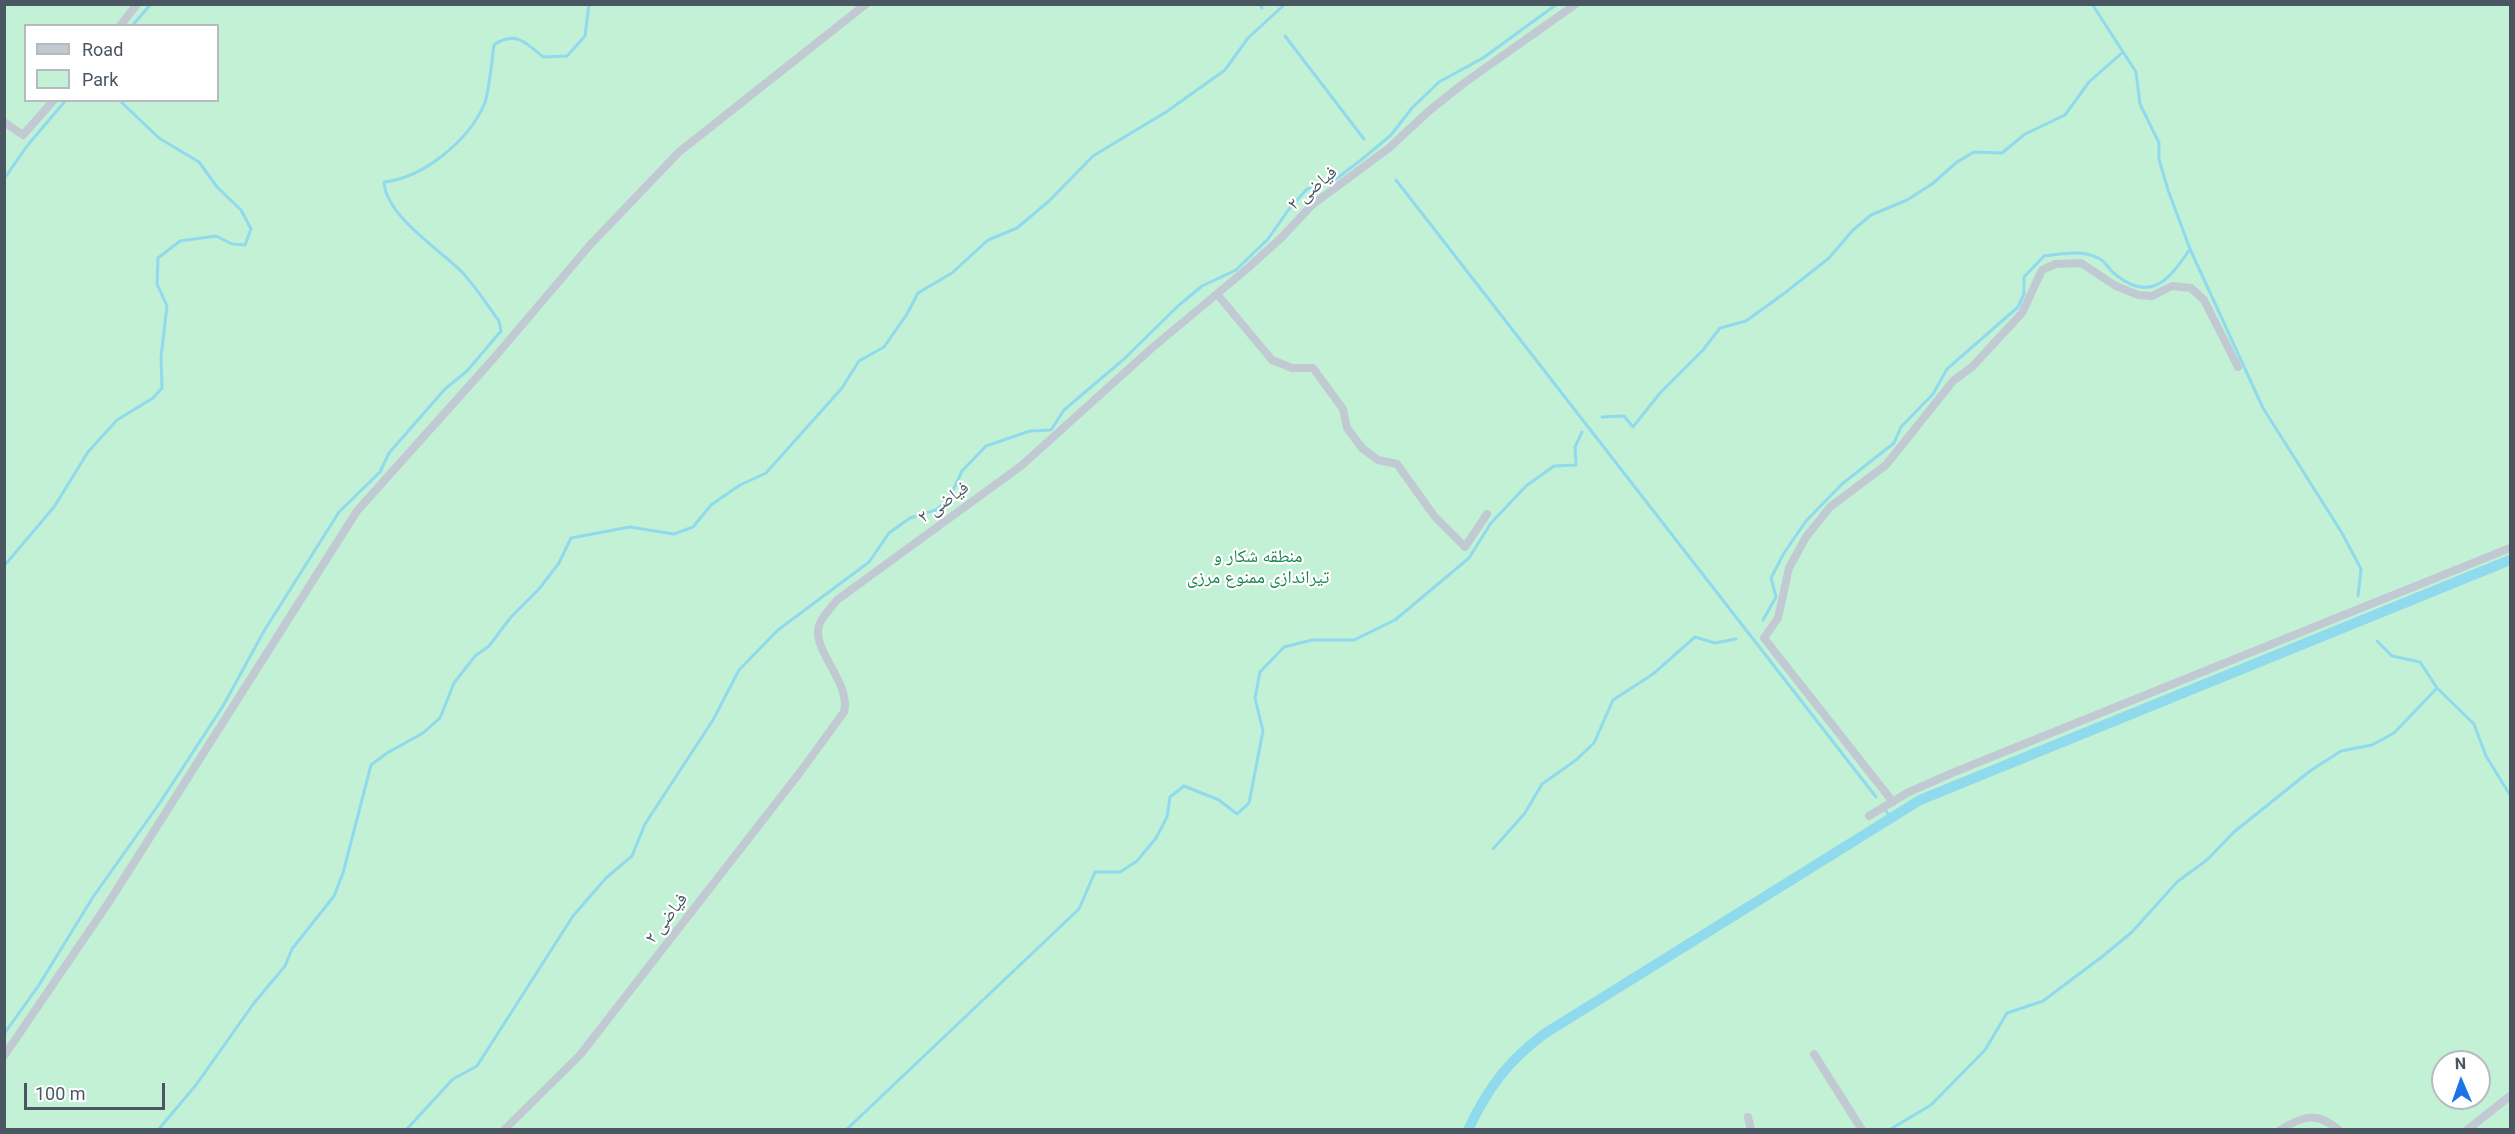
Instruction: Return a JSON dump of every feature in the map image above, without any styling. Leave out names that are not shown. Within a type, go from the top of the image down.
[{"type":"street","points":[[122,24],[137,4]]},
{"type":"street","points":[[4,1056],[109,902],[357,511],[494,358],[590,244],[679,152],[866,4]]},
{"type":"street","name":"فیاضی ۲","points":[[504,1130],[580,1054],[801,771],[844,712],[846,704],[844,695],[832,664],[819,643],[819,624],[837,600],[1021,466],[1152,348],[1282,237],[1312,205],[1389,148],[1430,110],[1576,4]]},
{"type":"street","points":[[4,122],[23,135],[52,102]]},
{"type":"street","points":[[1893,802],[1764,638],[1778,618],[1789,568],[1806,537],[1830,507],[1893,458],[1908,435],[1953,381],[1972,367],[2022,313],[2042,270],[2055,264],[2081,263],[2116,286],[2138,295],[2152,296],[2172,286],[2191,288],[2204,300],[2238,368]]},
{"type":"street","points":[[1217,294],[1272,360],[1292,368],[1313,368],[1343,409],[1347,428],[1362,448],[1378,460],[1397,464],[1435,517],[1465,548],[1487,514]]},
{"type":"street","points":[[1869,816],[1907,793],[1952,773],[2511,548]]},
{"type":"street","points":[[1814,1053],[1862,1130]]},
{"type":"street","points":[[2467,1130],[2511,1096]]},
{"type":"street","points":[[2280,1130],[2297,1119],[2315,1117],[2329,1122],[2339,1130]]},
{"type":"street","points":[[1748,1118],[1751,1130]]},
{"type":"green space","name":"منطقه شکار و تیراندازی ممنوع مرزی","points":[[5,5],[2510,5],[2510,1129],[5,1129]]},
{"type":"waterway","points":[[134,24],[151,4]]},
{"type":"waterway","points":[[4,1034],[39,985],[93,897],[159,804],[223,706],[264,631],[339,512],[380,472],[389,453],[445,389],[467,371],[501,331],[499,321],[462,272],[403,219],[387,195],[384,182],[399,179],[429,165],[443,156],[467,132],[486,100],[494,45],[501,41],[515,39],[526,43],[543,57],[567,56],[585,36],[589,4]]},
{"type":"waterway","points":[[1260,4],[1262,8]]},
{"type":"waterway","points":[[158,1130],[196,1085],[254,1003],[285,966],[292,949],[334,896],[343,873],[371,765],[387,753],[423,733],[440,718],[454,683],[475,656],[489,646],[511,617],[539,589],[559,563],[571,538],[630,527],[674,534],[693,527],[711,505],[740,485],[766,473],[842,388],[859,361],[884,347],[907,314],[918,293],[952,273],[988,240],[1017,228],[1049,201],[1093,156],[1166,112],[1225,70],[1248,38],[1285,4]]},
{"type":"waterway","points":[[406,1130],[453,1079],[477,1066],[573,916],[606,878],[632,856],[645,824],[713,720],[739,670],[778,630],[869,562],[889,533],[910,518],[936,510],[949,499],[962,471],[986,446],[1030,431],[1051,430],[1064,410],[1124,359],[1178,306],[1202,286],[1236,270],[1268,239],[1289,209],[1307,189],[1332,182],[1391,135],[1412,108],[1439,82],[1483,58],[1557,4]]},
{"type":"waterway","points":[[2092,4],[2136,72],[2140,104],[2159,143],[2159,159],[2168,190],[2190,249],[2263,408],[2342,533],[2361,569],[2358,596]]},
{"type":"waterway","points":[[1285,36],[1364,139]]},
{"type":"waterway","points":[[1602,417],[1624,416],[1633,427],[1660,393],[1703,350],[1720,328],[1746,321],[1786,292],[1829,258],[1853,230],[1871,215],[1907,200],[1974,152],[2002,153],[2025,134],[2065,115],[2089,82],[2123,52]]},
{"type":"waterway","points":[[4,179],[27,146],[64,102]]},
{"type":"waterway","points":[[4,566],[54,507],[88,452],[117,420],[153,398],[162,388],[161,357],[167,306],[157,284],[158,258],[180,241],[216,236],[232,244],[245,245],[251,229],[241,210],[217,187],[199,162],[159,138],[121,102]]},
{"type":"waterway","points":[[1396,180],[1876,797]]},
{"type":"waterway","points":[[1763,620],[1776,597],[1771,578],[1784,553],[1806,521],[1842,484],[1894,443],[1901,427],[1933,394],[1947,369],[2018,307],[2024,294],[2024,277],[2044,256],[2087,254],[2102,260],[2114,273],[2129,283],[2140,287],[2150,287],[2168,277],[2190,249]]},
{"type":"waterway","points":[[846,1130],[1079,909],[1095,872],[1120,872],[1137,861],[1156,838],[1167,817],[1170,797],[1184,786],[1219,800],[1237,814],[1249,803],[1263,731],[1255,698],[1260,672],[1284,647],[1312,640],[1354,640],[1395,620],[1469,558],[1491,523],[1526,486],[1554,466],[1576,465],[1575,447],[1582,432]]},
{"type":"waterway","points":[[1468,1130],[1483,1101],[1500,1077],[1519,1055],[1544,1034],[1920,800],[2510,560]]},
{"type":"waterway","points":[[1493,849],[1525,813],[1542,784],[1576,760],[1594,743],[1613,700],[1653,674],[1695,637],[1715,643],[1736,639]]},
{"type":"waterway","points":[[2377,641],[2392,656],[2420,662],[2437,688],[2474,724],[2486,756],[2510,795]]},
{"type":"waterway","points":[[1889,1130],[1931,1105],[1985,1050],[2007,1013],[2043,1001],[2103,956],[2132,932],[2177,882],[2208,859],[2234,832],[2310,771],[2341,751],[2372,745],[2394,733],[2437,688]]},
{"type":"waterway","points":[[1886,811],[1890,817]]}]
